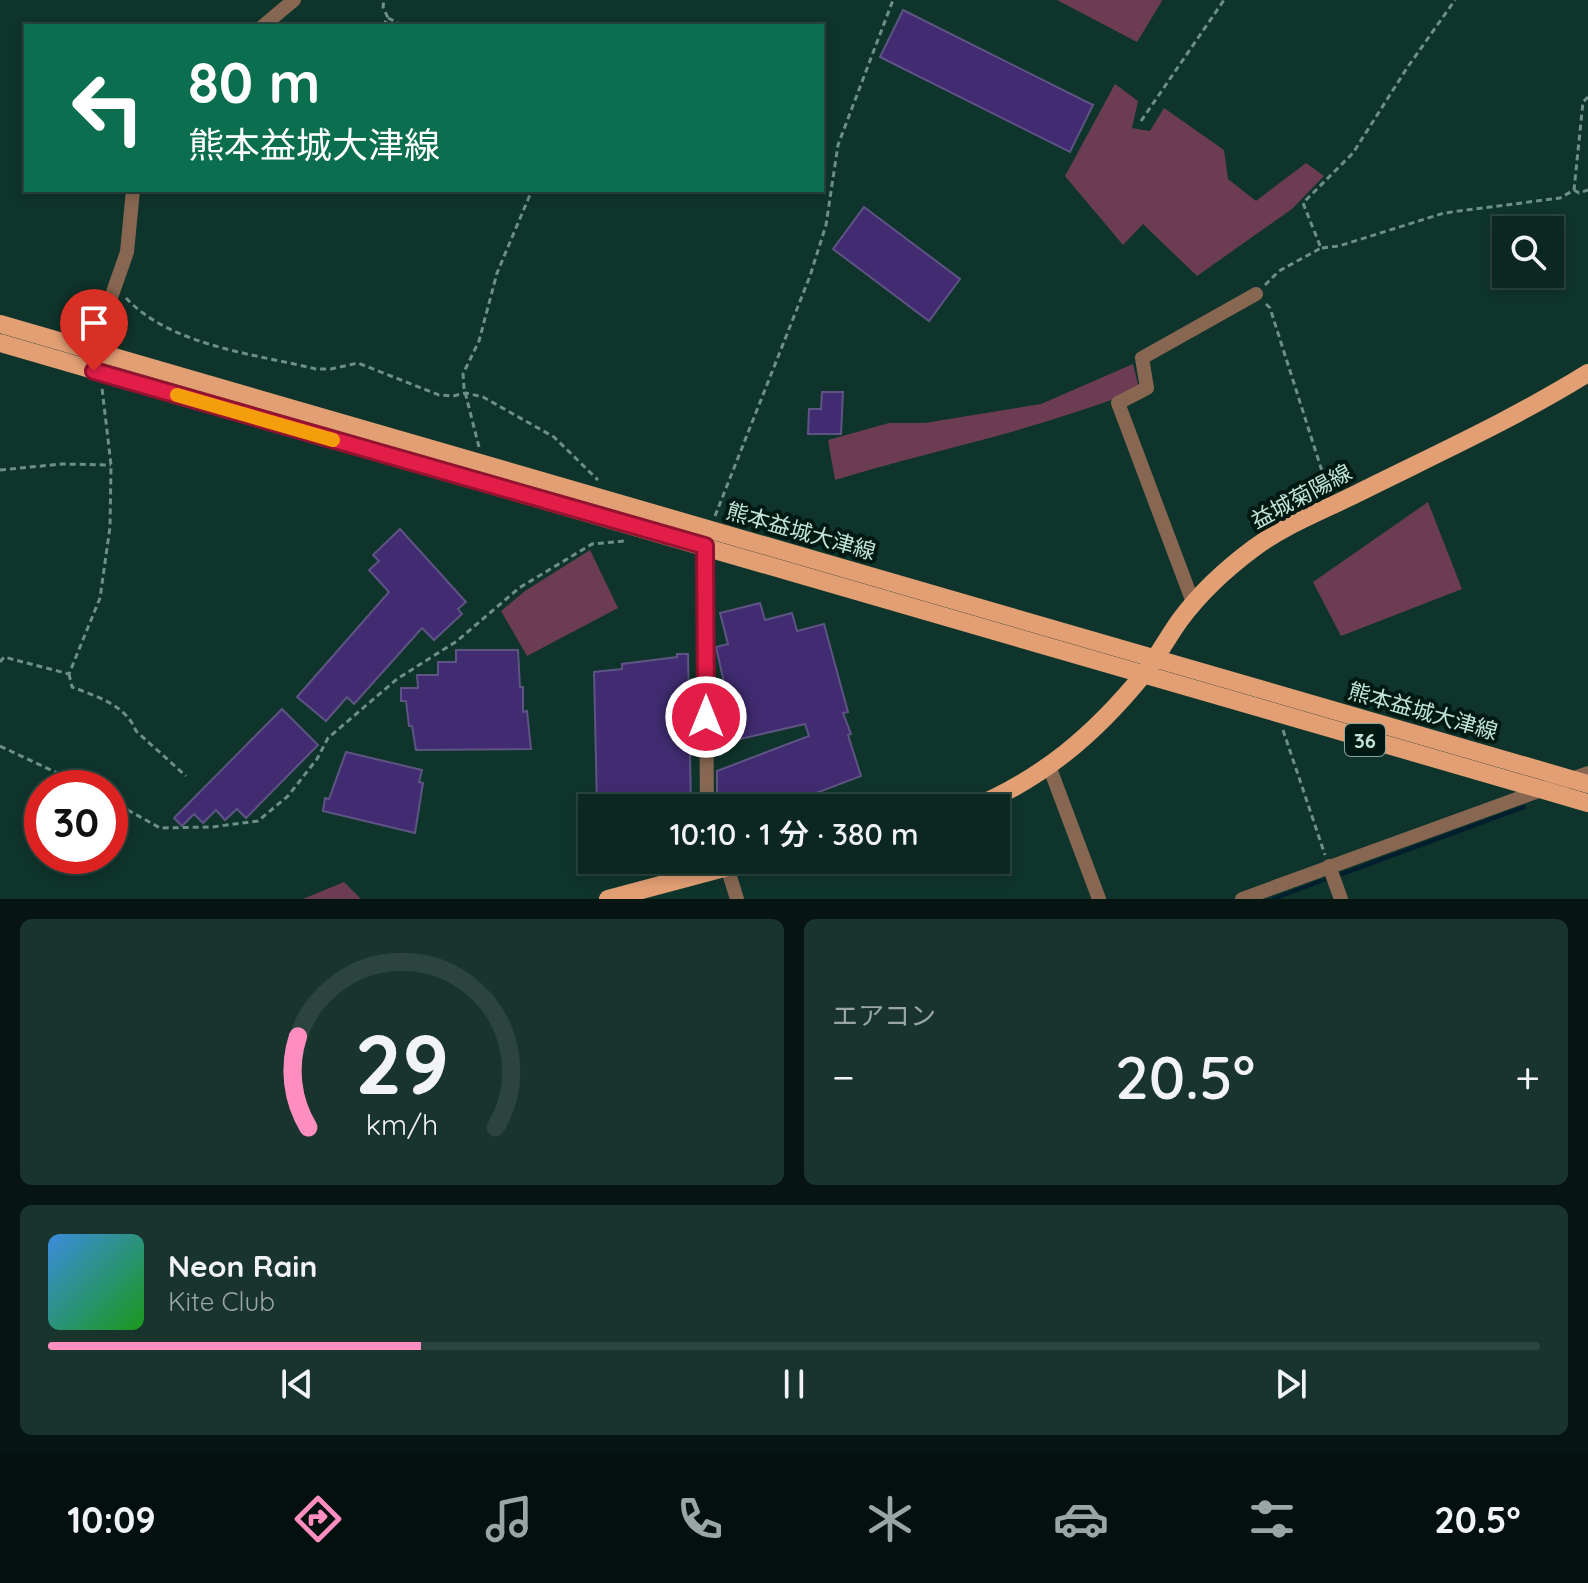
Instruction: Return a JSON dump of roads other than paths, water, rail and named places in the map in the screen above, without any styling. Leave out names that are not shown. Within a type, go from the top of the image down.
[{"type":"main road","name":"熊本益城大津線","points":[[0,324],[480,462],[1143,674],[1588,803]]},
{"type":"main road","name":"熊本益城大津線","points":[[0,343],[96,372],[1155,659],[1583,779]]},
{"type":"main road","name":"益城菊陽線","points":[[1006,794],[1091,734],[1155,659],[1182,618],[1219,577],[1256,547],[1296,522],[1543,401],[1588,373]]},
{"type":"main road","points":[[608,899],[683,874]]},
{"type":"street","points":[[265,24],[294,0]]},
{"type":"street","points":[[96,372],[96,352],[127,252],[133,192]]},
{"type":"street","points":[[1194,605],[1118,403],[1147,388],[1142,358],[1256,294]]},
{"type":"street","points":[[707,537],[707,794]]},
{"type":"street","points":[[1049,766],[1099,899]]},
{"type":"street","points":[[1242,899],[1583,779]]},
{"type":"street","points":[[1329,866],[1341,899]]},
{"type":"street","points":[[729,874],[737,899]]},
{"type":"waterway","points":[[1342,874],[1524,807]]},
{"type":"waterway","points":[[1273,899],[1329,878]]}]
